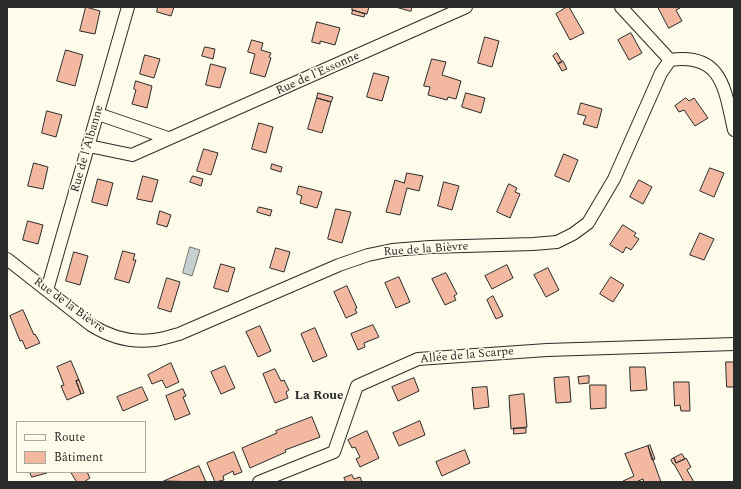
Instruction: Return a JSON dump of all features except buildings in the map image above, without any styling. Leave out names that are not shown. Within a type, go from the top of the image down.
[{"type":"street","name":"Rue de l'Albanne","points":[[47,290],[128,7]]},
{"type":"street","name":"Rue de l'Essonne","points":[[89,146],[132,155],[168,138],[341,64],[466,7]]},
{"type":"street","points":[[621,7],[670,60],[684,58],[691,59],[713,68],[723,85],[734,130]]},
{"type":"street","name":"Rue de la Bièvre","points":[[7,259],[91,325],[104,333],[119,338],[137,341],[155,340],[179,334],[339,265],[368,255],[392,250],[430,247],[557,242],[573,234],[588,223],[614,179],[661,73],[670,60]]},
{"type":"street","points":[[98,114],[168,138]]},
{"type":"street","name":"Allée de la Scarpe","points":[[259,482],[334,452],[357,386],[418,359],[547,350],[734,344]]},
{"type":"shaded area","points":[[190,247],[200,250],[192,276],[183,273]]},
{"type":"district","name":"La Roue","points":[[319,396]]}]
